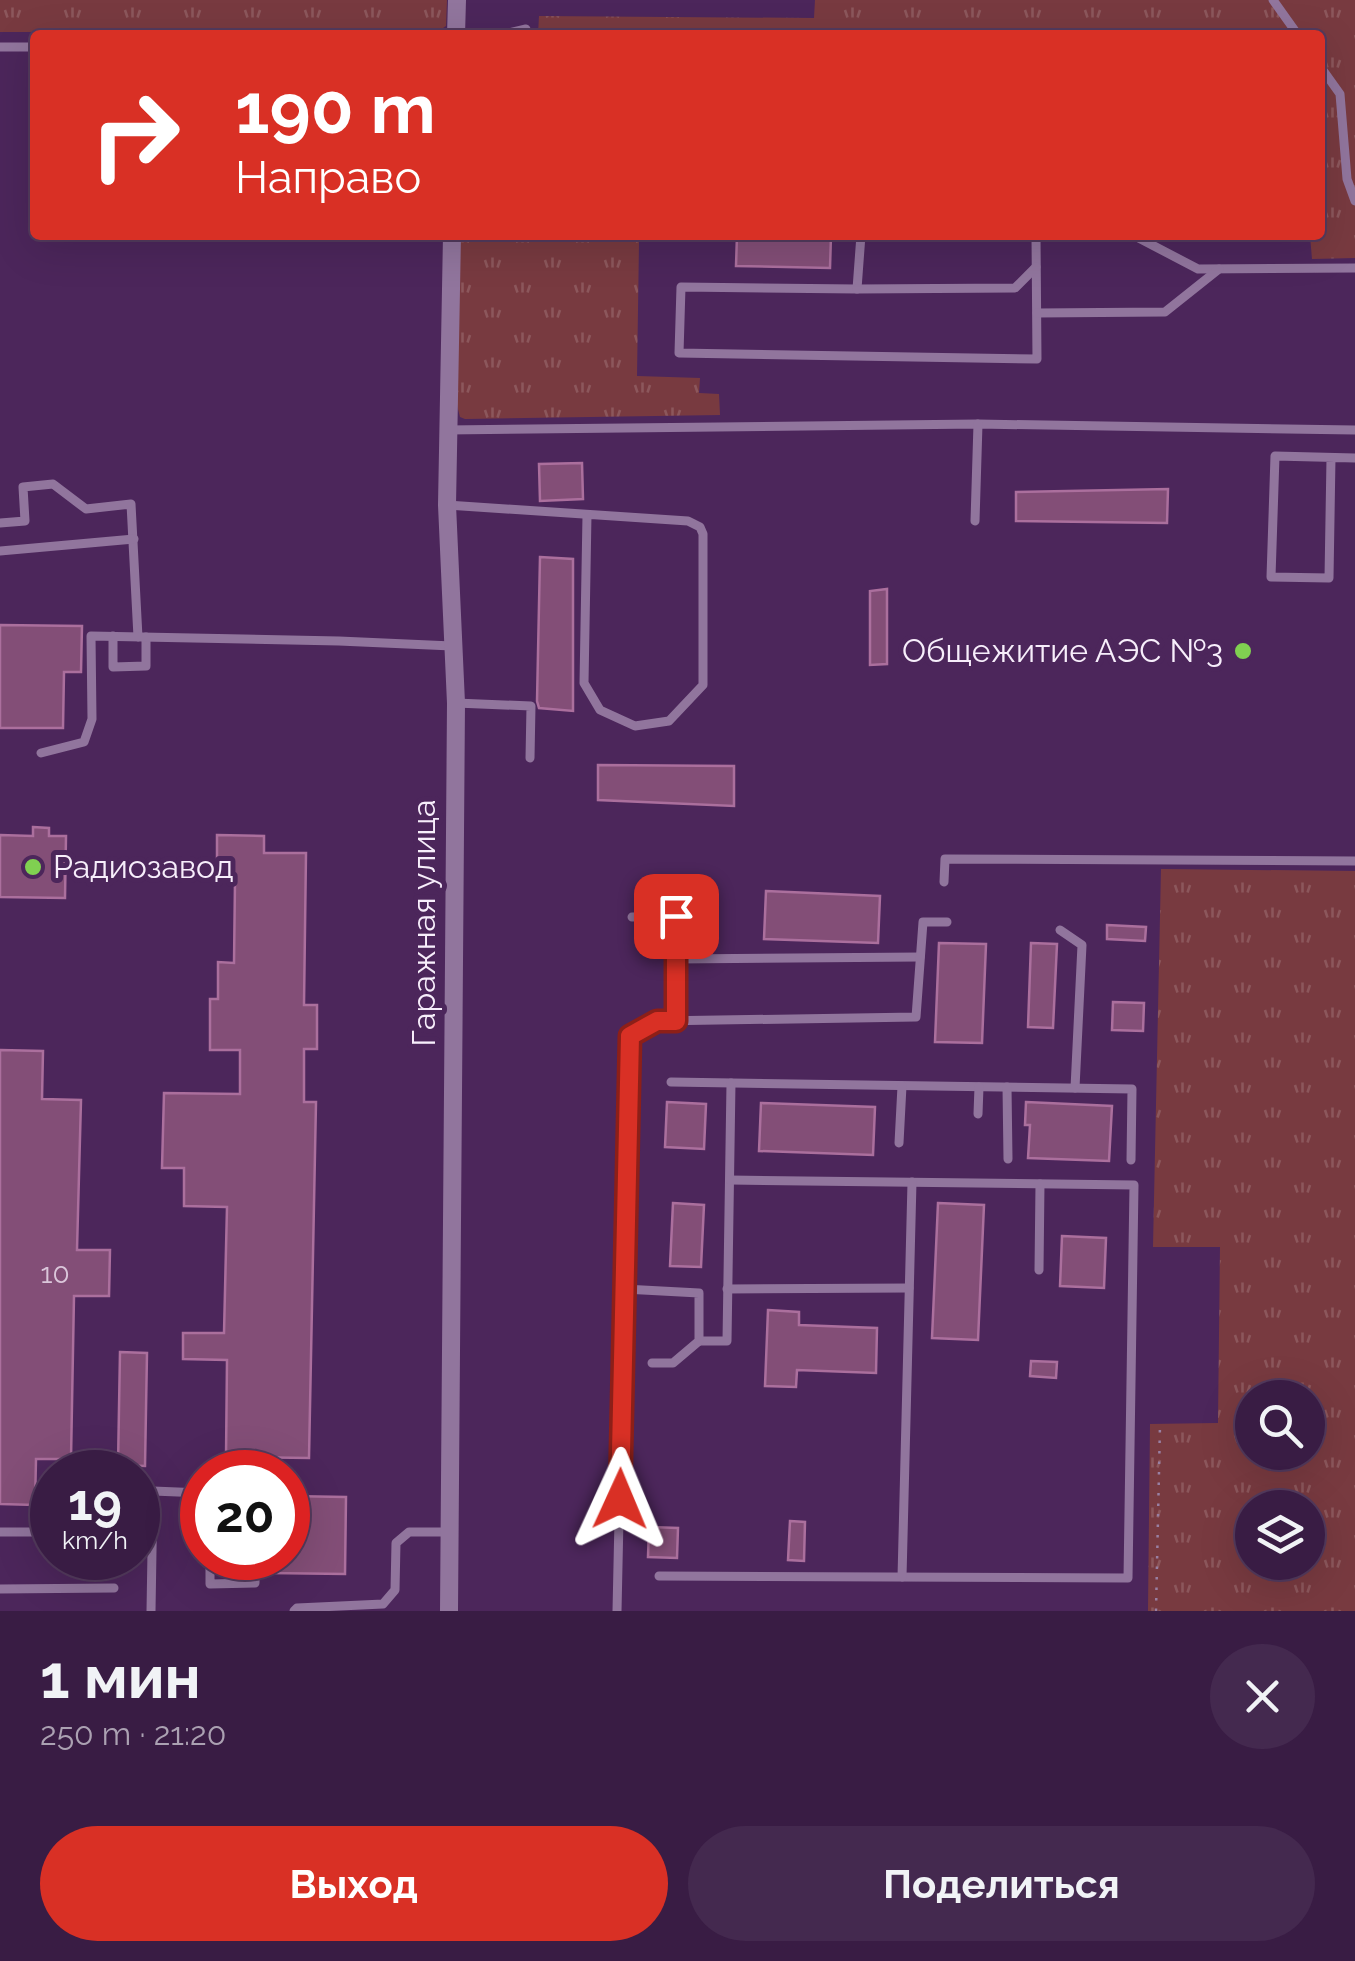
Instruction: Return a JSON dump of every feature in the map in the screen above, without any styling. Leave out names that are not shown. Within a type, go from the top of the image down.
[{"type":"street","points":[[456,30],[457,0]]},
{"type":"street","name":"Гаражная улица","points":[[448,1611],[456,702],[446,505],[452,240]]},
{"type":"lane","points":[[1273,0],[1294,30]]},
{"type":"lane","points":[[522,30],[526,29]]},
{"type":"lane","points":[[0,47],[30,47]]},
{"type":"lane","points":[[1325,73],[1340,94],[1347,179],[1355,201]]},
{"type":"lane","points":[[857,289],[861,240]]},
{"type":"lane","points":[[1035,240],[1036,268],[1037,313],[1037,359],[679,354],[681,287],[1015,288],[1036,268]]},
{"type":"lane","points":[[1143,240],[1198,269],[1355,268]]},
{"type":"lane","points":[[1037,313],[1165,312],[1220,269]]},
{"type":"lane","points":[[447,430],[978,424],[1355,430]]},
{"type":"lane","points":[[975,521],[978,424]]},
{"type":"lane","points":[[1331,458],[1329,578],[1271,576],[1275,456],[1355,458]]},
{"type":"lane","points":[[0,524],[25,520],[22,487],[54,484],[86,508],[131,504],[146,666],[114,667],[114,636]]},
{"type":"lane","points":[[446,505],[688,521],[700,528],[703,685],[668,721],[635,726],[600,710],[584,683],[587,515]]},
{"type":"lane","points":[[0,550],[134,539]]},
{"type":"lane","points":[[41,753],[84,742],[92,719],[91,636],[452,646]]},
{"type":"lane","points":[[456,702],[530,706],[530,758]]},
{"type":"lane","points":[[944,882],[945,859],[1355,861]]},
{"type":"lane","points":[[632,917],[676,916],[676,1021]]},
{"type":"lane","points":[[617,1611],[630,1036],[657,1021],[916,1017],[923,922],[948,922]]},
{"type":"lane","points":[[1060,930],[1082,945],[1075,1088]]},
{"type":"lane","points":[[676,959],[920,958]]},
{"type":"lane","points":[[670,1082],[1132,1089],[1131,1160]]},
{"type":"lane","points":[[652,1363],[673,1364],[699,1342],[728,1340],[731,1083]]},
{"type":"lane","points":[[899,1143],[902,1086]]},
{"type":"lane","points":[[978,1114],[979,1087]]},
{"type":"lane","points":[[1007,1087],[1008,1159]]},
{"type":"lane","points":[[659,1576],[1128,1578],[1134,1186],[730,1180]]},
{"type":"lane","points":[[902,1577],[912,1182]]},
{"type":"lane","points":[[1039,1270],[1040,1184]]},
{"type":"lane","points":[[728,1289],[910,1288]]},
{"type":"lane","points":[[624,1289],[699,1293],[699,1342]]},
{"type":"lane","points":[[151,1611],[153,1491],[180,1492]]},
{"type":"lane","points":[[0,1532],[30,1532]]},
{"type":"lane","points":[[294,1611],[383,1604],[395,1590],[396,1543],[409,1532],[449,1532]]},
{"type":"lane","points":[[210,1580],[210,1584],[256,1580]]},
{"type":"lane","points":[[0,1589],[114,1588]]},
{"type":"path","points":[[1156,1611],[1160,1425]]},
{"type":"green space","points":[[0,0],[447,0],[446,26],[440,30],[0,32]]},
{"type":"green space","points":[[815,0],[1355,0],[1355,258],[1312,259],[1310,240],[1325,240],[1325,30],[538,30],[539,16],[814,18]]},
{"type":"green space","points":[[460,240],[660,240],[639,242],[637,376],[700,378],[699,393],[719,394],[720,415],[465,419],[460,417]]},
{"type":"green space","points":[[1161,869],[1355,871],[1355,1611],[1148,1611],[1150,1424],[1218,1423],[1220,1247],[1153,1247]]},
{"type":"building","points":[[737,240],[831,240],[830,268],[736,266]]},
{"type":"building","points":[[582,463],[583,499],[540,501],[539,464]]},
{"type":"building","points":[[1168,489],[1167,523],[1016,521],[1016,492]]},
{"type":"building","points":[[540,557],[573,559],[573,711],[539,708],[537,701]]},
{"type":"building","points":[[887,589],[887,664],[870,665],[870,591]]},
{"type":"building","points":[[0,625],[82,626],[81,672],[64,672],[63,728],[0,728]]},
{"type":"building","points":[[598,765],[734,766],[734,806],[598,800]]},
{"type":"building","name":"Радиозавод","points":[[33,827],[49,828],[49,836],[66,836],[65,898],[0,897],[0,835],[33,836]]},
{"type":"building","points":[[217,835],[264,836],[264,853],[306,853],[304,1005],[317,1005],[317,1049],[304,1049],[304,1102],[316,1102],[309,1450],[226,1450],[227,1360],[183,1359],[183,1333],[224,1333],[227,1207],[184,1206],[184,1168],[162,1168],[164,1093],[240,1094],[240,1050],[210,1050],[210,999],[218,999],[218,962],[234,963],[235,881],[217,881]]},
{"type":"building","points":[[766,891],[880,896],[878,943],[764,939]]},
{"type":"building","points":[[1107,925],[1146,927],[1145,941],[1107,939]]},
{"type":"building","points":[[939,943],[986,944],[982,1043],[935,1042]]},
{"type":"building","points":[[1031,943],[1057,944],[1053,1028],[1028,1027]]},
{"type":"building","points":[[1113,1002],[1144,1003],[1143,1031],[1112,1030]]},
{"type":"building","points":[[0,1050],[43,1051],[42,1099],[81,1100],[77,1250],[110,1250],[109,1296],[74,1296],[71,1450],[30,1450],[30,1505],[0,1504]]},
{"type":"building","points":[[667,1102],[706,1104],[704,1149],[665,1147]]},
{"type":"building","points":[[1026,1102],[1112,1106],[1109,1161],[1028,1158],[1030,1125],[1025,1125]]},
{"type":"building","points":[[761,1103],[875,1107],[873,1155],[759,1151]]},
{"type":"building","points":[[673,1203],[704,1205],[701,1267],[670,1266]]},
{"type":"building","points":[[938,1203],[984,1205],[978,1340],[932,1338]]},
{"type":"building","points":[[1062,1236],[1106,1238],[1104,1288],[1060,1286]]},
{"type":"building","points":[[768,1310],[799,1312],[799,1325],[877,1328],[876,1373],[797,1370],[796,1387],[765,1386]]},
{"type":"building","points":[[120,1352],[147,1353],[145,1450],[118,1450]]},
{"type":"building","points":[[1031,1361],[1057,1362],[1056,1378],[1030,1376]]},
{"type":"building","points":[[310,1496],[346,1497],[345,1574],[310,1574]]},
{"type":"building","points":[[790,1521],[805,1522],[804,1561],[788,1560]]},
{"type":"building","points":[[649,1527],[678,1528],[677,1558],[648,1557]]},
{"type":"place","name":"Общежитие АЭС №3","points":[[1243,651]]},
{"type":"place","name":"Радиозавод","points":[[33,867]]},
{"type":"route","points":[[620,1499],[630,1036],[657,1021],[676,1021],[676,916]]}]
